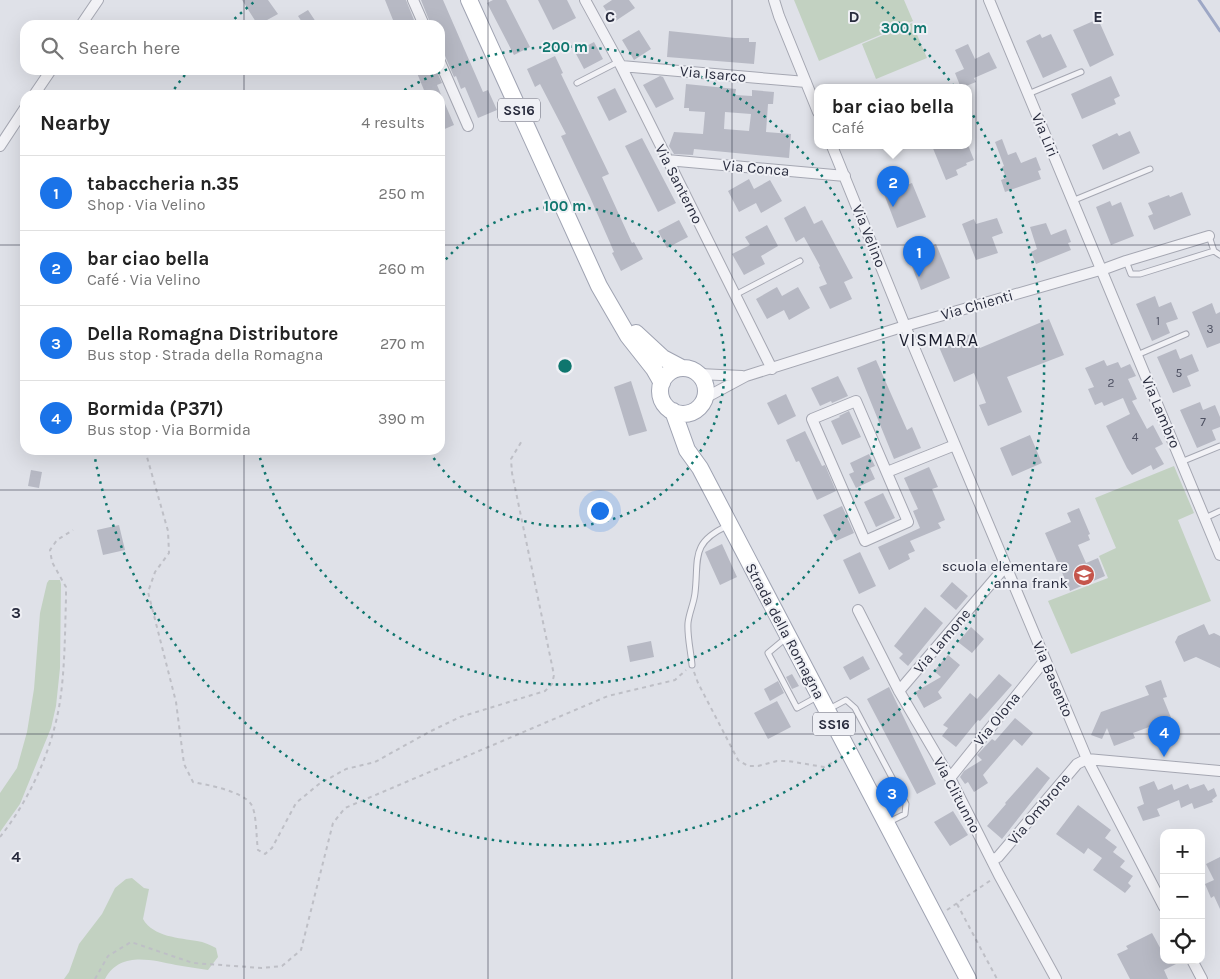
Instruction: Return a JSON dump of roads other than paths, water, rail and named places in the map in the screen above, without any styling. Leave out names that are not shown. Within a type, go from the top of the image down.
[{"type":"main road","name":"SS16","points":[[469,0],[600,286],[628,336],[654,369],[662,383],[661,396],[673,411]]},
{"type":"main road","name":"SS16","points":[[571,220],[639,337],[663,358],[699,374]]},
{"type":"main road","points":[[662,383],[669,373],[682,368]]},
{"type":"main road","points":[[673,411],[685,414],[691,412],[697,409],[705,398],[706,385],[699,374]]},
{"type":"main road","name":"Strada della Romagna","points":[[673,411],[687,450],[700,468],[968,979]]},
{"type":"main road","name":"Strada della Romagna","points":[[691,412],[691,436],[700,468]]},
{"type":"street","points":[[84,20],[98,0]]},
{"type":"street","points":[[413,0],[422,20]]},
{"type":"street","name":"Via Santerno","points":[[584,0],[620,64],[772,369]]},
{"type":"street","points":[[774,0],[814,102]]},
{"type":"street","name":"Via Liri","points":[[989,0],[1101,270]]},
{"type":"street","name":"Via Isarco","points":[[620,64],[806,82]]},
{"type":"street","points":[[445,73],[468,126]]},
{"type":"street","points":[[37,90],[48,75]]},
{"type":"street","points":[[0,146],[20,116]]},
{"type":"street","name":"Via Velino","points":[[833,149],[904,326]]},
{"type":"street","name":"Via Conca","points":[[667,160],[845,176]]},
{"type":"street","name":"Via Chienti","points":[[705,398],[746,376],[904,326],[1101,270],[1126,260],[1209,236]]},
{"type":"street","name":"Via Lambro","points":[[1101,270],[1220,555]]},
{"type":"street","name":"Via Basento","points":[[904,326],[1087,759],[1160,899]]},
{"type":"street","name":"Via Chienti","points":[[699,374],[746,376]]},
{"type":"street","points":[[856,401],[887,472],[908,522],[865,541],[812,419],[856,401]]},
{"type":"street","points":[[887,472],[955,445]]},
{"type":"street","name":"Via Lamone","points":[[899,692],[1005,568]]},
{"type":"street","name":"Via Clitunno","points":[[858,610],[899,692],[950,778],[999,875],[1056,979]]},
{"type":"street","name":"Via Olona","points":[[950,778],[1045,660]]},
{"type":"street","points":[[1087,759],[1220,771]]},
{"type":"street","name":"Via Ombrone","points":[[992,860],[998,857],[1076,764],[1087,759]]},
{"type":"street","points":[[1194,964],[1202,979]]},
{"type":"lane","points":[[577,82],[620,64]]},
{"type":"lane","points":[[1028,94],[1081,72]]},
{"type":"lane","points":[[1072,201],[1150,169]]},
{"type":"lane","points":[[1209,236],[1214,251],[1220,255]]},
{"type":"lane","points":[[1126,260],[1131,274],[1140,274],[1214,251]]},
{"type":"lane","points":[[735,295],[800,261]]},
{"type":"lane","points":[[1137,355],[1186,334]]},
{"type":"lane","points":[[1181,462],[1220,446]]},
{"type":"lane","points":[[1205,518],[1220,511]]},
{"type":"lane","points":[[692,665],[688,624],[695,593],[697,556],[704,542],[711,535],[730,525]]},
{"type":"lane","points":[[788,636],[768,653],[797,708],[846,700],[855,708],[906,804],[904,814],[886,823]]},
{"type":"waterway","points":[[1199,0],[1220,31]]},
{"type":"place","name":"bar ciao bella","points":[[893,207]]},
{"type":"place","name":"tabaccheria n.35","points":[[919,277]]},
{"type":"place","name":"scuola elementare anna frank","points":[[1084,575]]},
{"type":"place","name":"Bormida (P371)","points":[[1164,757]]},
{"type":"place","name":"Della Romagna Distributore","points":[[892,818]]},
{"type":"district","name":"VISMARA","points":[[939,340]]}]
